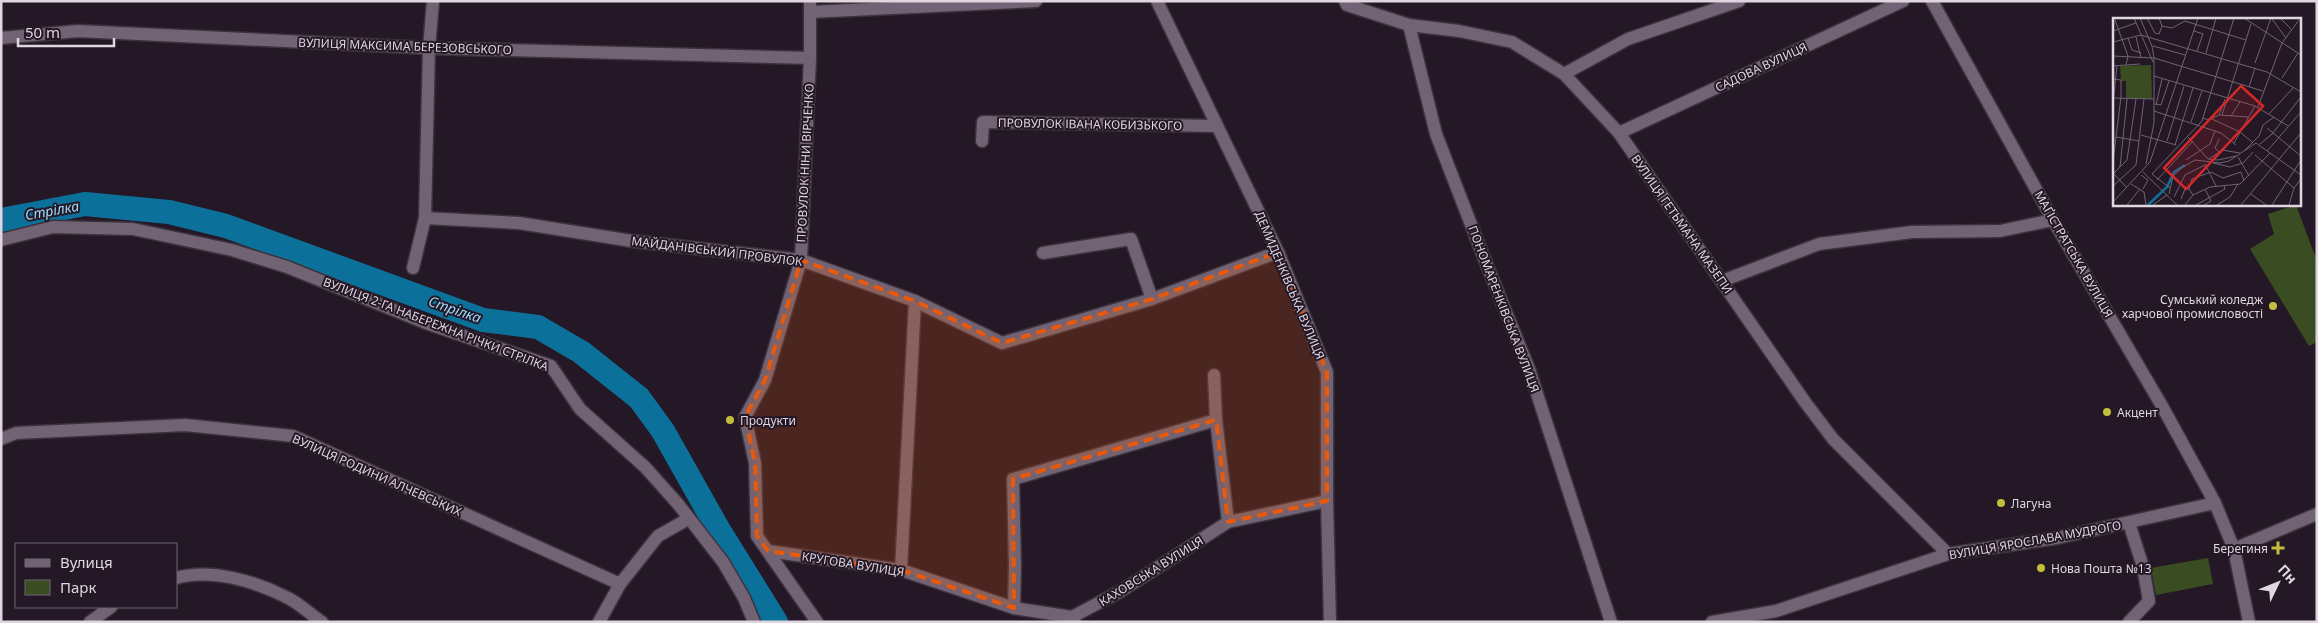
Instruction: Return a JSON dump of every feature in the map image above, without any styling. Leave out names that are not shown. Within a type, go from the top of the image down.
[{"type":"street","points":[[413,268],[425,218],[429,48],[433,1]]},
{"type":"street","points":[[810,7],[1036,1]]},
{"type":"street","name":"ДЕМИДЕНКІВСЬКА ВУЛИЦЯ","points":[[1157,1],[1278,252],[1327,372],[1327,501],[1330,622]]},
{"type":"street","name":"ВУЛИЦЯ ГЕТЬМАНА МАЗЕПИ","points":[[1346,1],[1347,5],[1409,25],[1459,31],[1512,42],[1564,74],[1619,133],[1804,402],[1833,439],[1948,554]]},
{"type":"street","points":[[1564,74],[1628,39],[1740,1]]},
{"type":"street","name":"САДОВА ВУЛИЦЯ","points":[[1619,133],[1903,1]]},
{"type":"street","name":"МАҐІСТРАТСЬКА ВУЛИЦЯ","points":[[1932,1],[2053,220],[2166,414],[2215,503],[2234,549],[2249,622]]},
{"type":"street","name":"ПРОВУЛОК НІНИ ВІРЧЕНКО","points":[[768,551],[757,536],[755,463],[745,417],[765,380],[801,260],[810,58],[810,7]]},
{"type":"street","name":"ПОНОМАРЕНКІВСЬКА ВУЛИЦЯ","points":[[1409,25],[1436,134],[1530,369],[1611,622]]},
{"type":"street","name":"ВУЛИЦЯ МАКСИМА БЕРЕЗОВСЬКОГО","points":[[1,38],[78,30],[429,48],[810,58]]},
{"type":"street","name":"ПРОВУЛОК ІВАНА КОБИЗЬКОГО","points":[[982,141],[983,122],[1216,126]]},
{"type":"street","name":"МАЙДАНІВСЬКИЙ ПРОВУЛОК","points":[[425,218],[519,223],[632,241],[801,260],[915,301],[1002,343],[1152,299],[1278,252]]},
{"type":"street","points":[[1722,281],[1818,244],[1912,232],[2000,231],[2053,220]]},
{"type":"street","name":"ВУЛИЦЯ 2-ГА НАБЕРЕЖНА РІЧКИ СТРІЛКА","points":[[1,240],[53,227],[133,230],[232,250],[287,267],[426,323],[551,366],[580,409],[644,466],[723,562],[744,598],[754,622]]},
{"type":"street","points":[[1043,253],[1131,238],[1152,299]]},
{"type":"street","points":[[901,570],[915,301]]},
{"type":"street","points":[[1214,375],[1216,420],[1228,522]]},
{"type":"street","points":[[1014,608],[1016,567],[1013,479],[1216,420]]},
{"type":"street","name":"ВУЛИЦЯ РОДИНИ АЛЧЕВСЬКИХ","points":[[1,438],[16,433],[185,425],[293,436],[620,584]]},
{"type":"street","name":"КАХОВСЬКА ВУЛИЦЯ","points":[[1073,619],[1121,591],[1228,522],[1327,501]]},
{"type":"street","name":"ВУЛИЦЯ ЯРОСЛАВА МУДРОГО","points":[[1712,622],[1776,611],[1948,554],[2057,538],[2215,503]]},
{"type":"street","points":[[2234,549],[2317,514]]},
{"type":"street","points":[[599,622],[620,584],[658,536],[688,519]]},
{"type":"street","points":[[2129,523],[2143,567],[2149,601],[2129,622]]},
{"type":"street","points":[[768,551],[817,622]]},
{"type":"street","name":"КРУГОВА ВУЛИЦЯ","points":[[768,551],[901,570],[1014,608],[1073,619]]},
{"type":"street","points":[[178,577],[187,575],[234,577],[287,597],[322,622]]},
{"type":"street","points":[[90,622],[110,608]]},
{"type":"highlighted area","points":[[1278,252],[1327,372],[1327,501],[1228,522],[1216,420],[1013,479],[1014,608],[901,570],[768,551],[757,536],[755,463],[745,417],[765,380],[801,260],[915,301],[1002,343],[1152,299]]},
{"type":"green space","points":[[2296,205],[2317,261],[2317,342],[2309,346],[2250,249],[2274,234],[2268,214]]},
{"type":"green space","points":[[2208,558],[2213,584],[2156,595],[2151,568]]},
{"type":"waterway","name":"Стрілка","points":[[1,220],[85,204],[169,212],[226,226],[483,320],[538,327],[581,352],[639,398],[663,431],[717,527],[776,622]]},
{"type":"place","name":"Сумський коледж харчової промисловості","points":[[2273,306]]},
{"type":"place","name":"Акцент","points":[[2107,412]]},
{"type":"place","name":"Продукти","points":[[730,420]]},
{"type":"place","name":"Лагуна","points":[[2001,503]]},
{"type":"place","name":"Берегиня","points":[[2278,548]]},
{"type":"place","name":"Нова Пошта №13","points":[[2041,568]]}]
